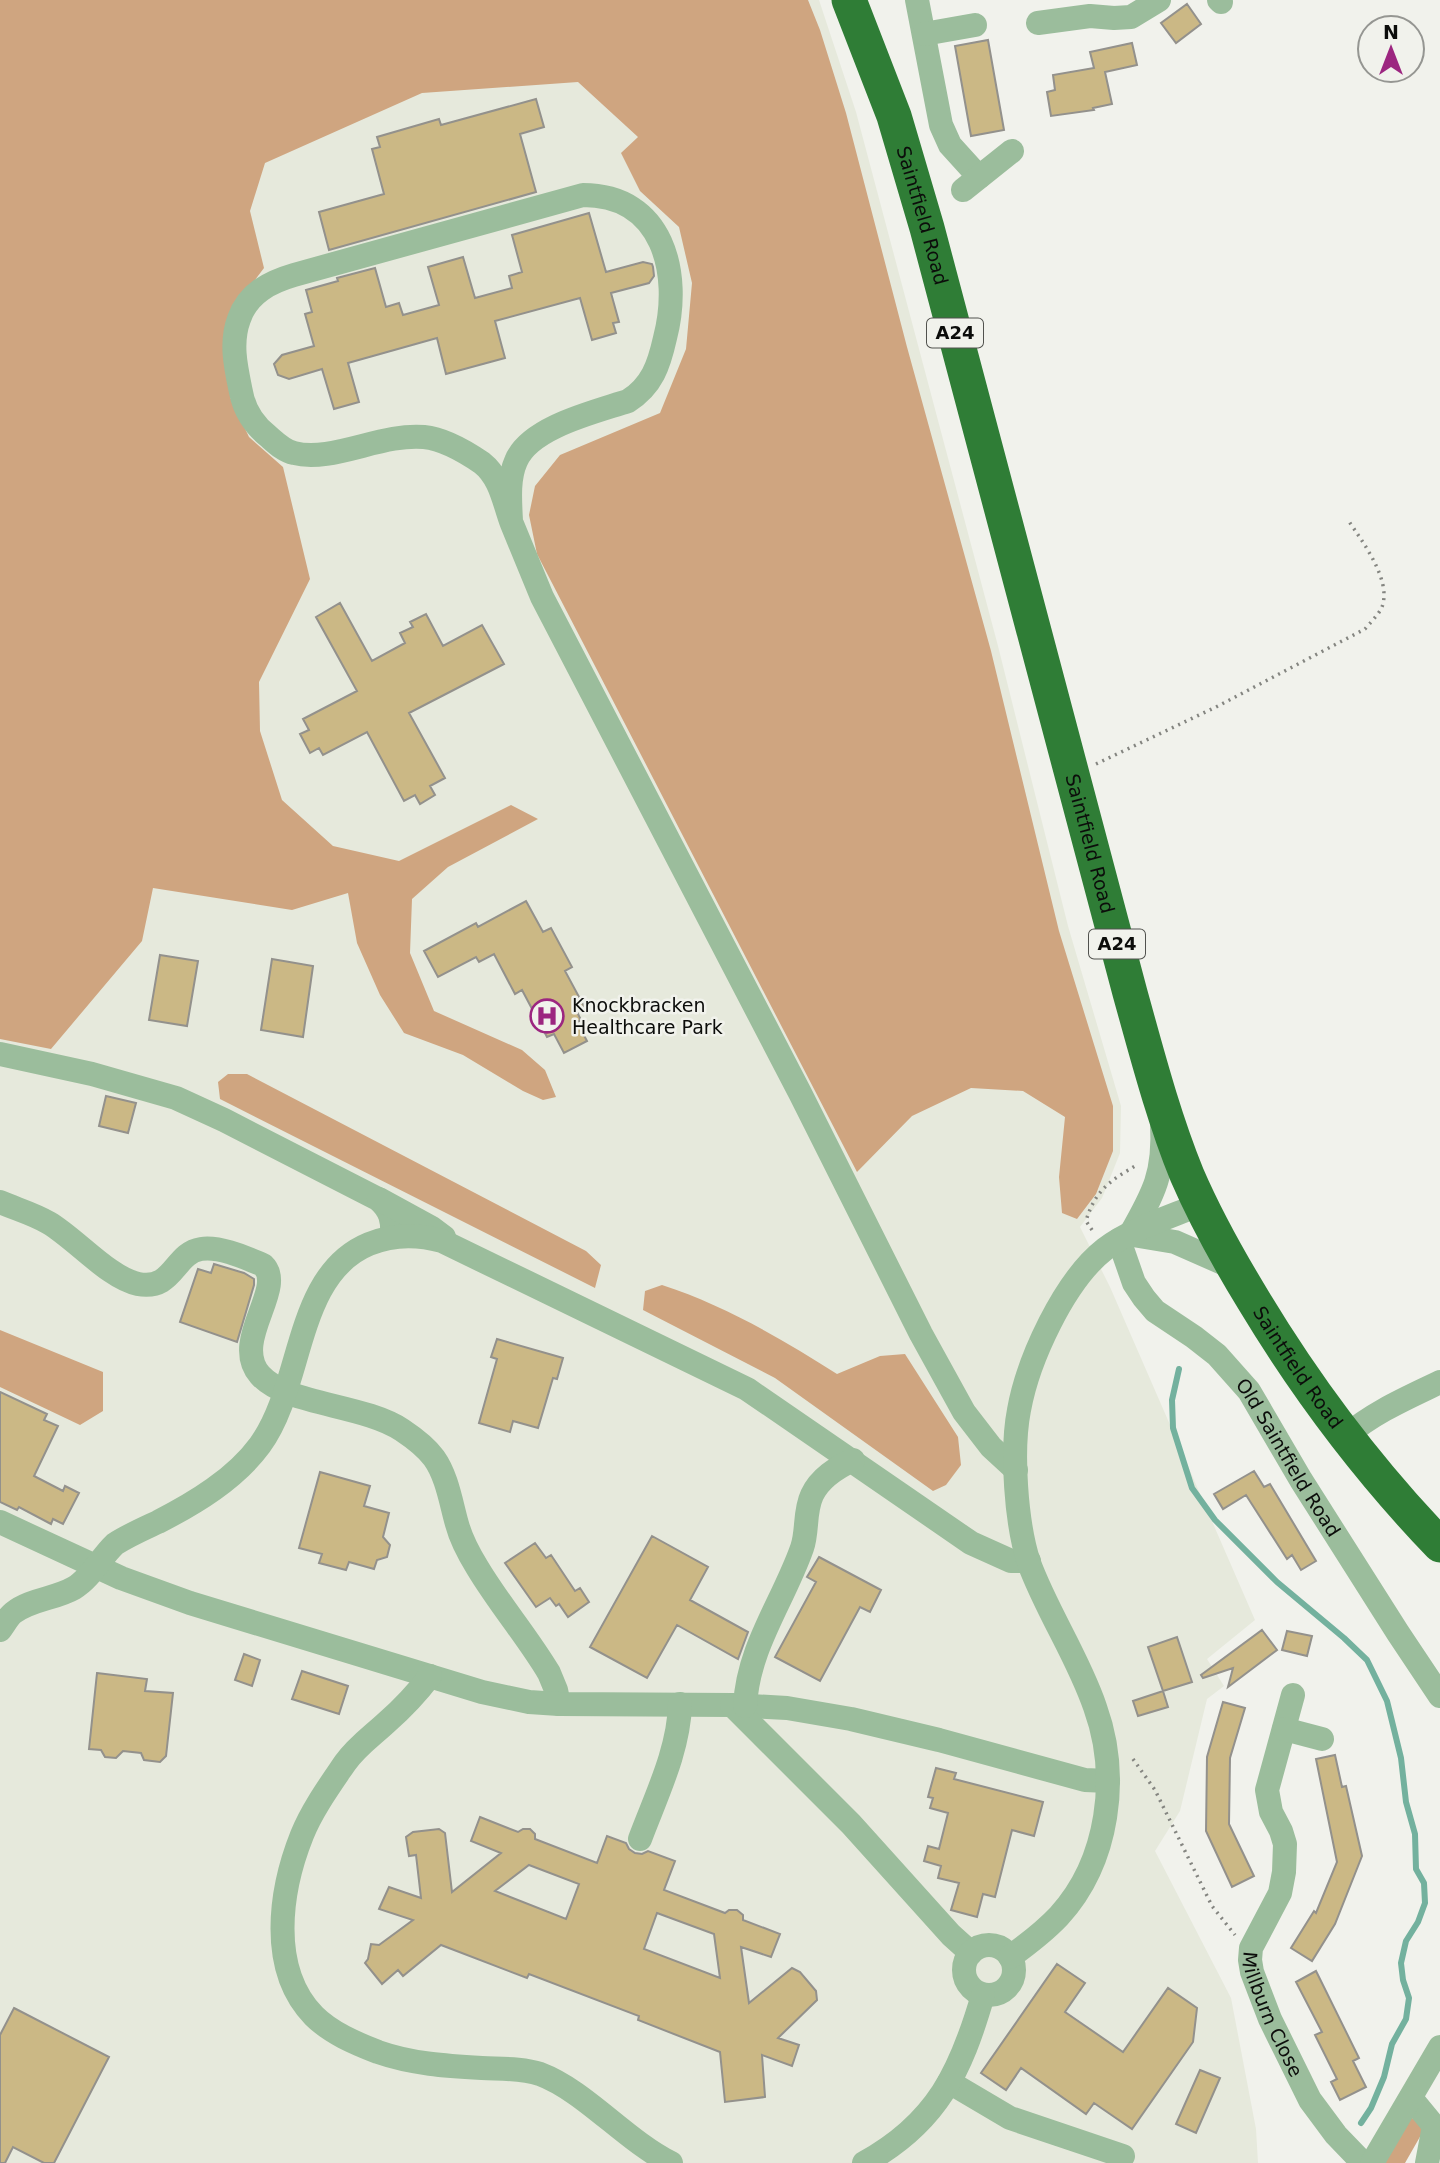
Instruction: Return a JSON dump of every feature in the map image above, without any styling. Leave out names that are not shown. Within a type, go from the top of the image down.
[{"type":"highway","name":"Saintfield Road","points":[[849,0],[894,116],[928,228],[1129,993],[1186,1173],[1234,1268],[1282,1348],[1346,1436],[1440,1545]]},
{"type":"highway","name":"Saintfield Road","points":[[869,0],[894,116]]},
{"type":"street","points":[[917,0],[941,125],[971,184],[1012,151]]},
{"type":"street","points":[[1038,23],[1090,16],[1130,17],[1159,0]]},
{"type":"street","points":[[924,34],[975,25]]},
{"type":"street","points":[[511,521],[510,493],[515,462],[532,439],[545,431],[628,401],[640,394],[656,371],[670,321],[672,285],[660,240],[643,216],[631,206],[598,195],[583,195],[274,281],[259,290],[248,302],[237,325],[234,351],[242,398],[249,415],[261,431],[291,453],[304,455],[339,452],[395,438],[424,437],[436,439],[485,465],[495,477],[505,497],[511,521],[542,597],[800,1093],[921,1334],[964,1412],[991,1447],[1016,1470]]},
{"type":"street","points":[[0,1054],[92,1073],[176,1098],[378,1199],[432,1228],[460,1249]]},
{"type":"street","points":[[1118,1241],[1151,1198],[1158,1180],[1162,1154],[1161,1099]]},
{"type":"street","points":[[378,1199],[390,1212],[392,1237]]},
{"type":"street","points":[[0,1202],[50,1224],[108,1267],[138,1284],[158,1283],[167,1279],[190,1253],[199,1249],[212,1249],[263,1265],[270,1278],[253,1332],[251,1355],[254,1368],[267,1383],[285,1392],[379,1418],[401,1429],[435,1459],[444,1478],[466,1547],[493,1592],[545,1666],[559,1704]]},
{"type":"street","points":[[1010,1957],[1060,1915],[1080,1887],[1101,1836],[1107,1808],[1108,1781],[1105,1738],[1095,1706],[1029,1561],[1017,1491],[1019,1412],[1029,1373],[1054,1316],[1073,1284],[1092,1261],[1118,1241],[1200,1204]]},
{"type":"street","points":[[0,1630],[12,1614],[29,1604],[74,1589],[115,1544],[196,1500],[247,1461],[272,1426],[314,1301],[327,1277],[335,1265],[362,1247],[392,1237],[425,1236],[460,1249],[747,1389],[971,1543],[1011,1561],[1029,1561]]},
{"type":"street","points":[[1118,1241],[1175,1241],[1234,1268]]},
{"type":"street","name":"Old Saintfield Road","points":[[1118,1241],[1134,1283],[1143,1298],[1155,1311],[1217,1355],[1249,1391],[1308,1492],[1440,1696]]},
{"type":"street","points":[[1346,1436],[1362,1422],[1384,1409],[1440,1382]]},
{"type":"street","points":[[739,1705],[757,1649],[803,1546],[807,1507],[812,1495],[833,1470],[853,1461]]},
{"type":"street","points":[[0,1522],[95,1567],[190,1603],[482,1692],[529,1702],[559,1704],[739,1705],[787,1708],[851,1719],[939,1740],[1086,1780],[1108,1781]]},
{"type":"street","points":[[430,1676],[410,1700],[362,1743],[346,1762],[302,1835],[288,1884],[282,1928],[287,1966],[293,1983],[314,2016],[331,2030],[353,2042],[407,2060],[434,2065],[538,2074],[569,2091],[630,2138],[671,2163]]},
{"type":"street","name":"Millburn Close","points":[[1293,1695],[1267,1790],[1271,1812],[1285,1844],[1284,1872],[1280,1893],[1251,1948],[1252,1972],[1270,2019],[1310,2100],[1336,2135],[1363,2163]]},
{"type":"street","points":[[640,1839],[673,1748],[680,1720],[680,1704]]},
{"type":"street","points":[[739,1705],[951,1936],[971,1952]]},
{"type":"street","points":[[1284,1729],[1322,1739]]},
{"type":"street","points":[[991,1945],[1005,1951],[1013,1964],[1014,1973],[1007,1988],[992,1995],[976,1992],[966,1981],[964,1966],[971,1952],[991,1945]]},
{"type":"street","points":[[863,2163],[900,2139],[925,2116],[959,2066],[983,1995]]},
{"type":"street","points":[[1373,2163],[1440,2048]]},
{"type":"street","points":[[949,2082],[1010,2118],[1123,2156]]},
{"type":"street","points":[[1411,2098],[1434,2126],[1427,2163]]},
{"type":"path","points":[[1071,774],[1203,713],[1365,629],[1382,607],[1384,589],[1377,566],[1348,520]]},
{"type":"path","points":[[1118,1241],[1086,1221],[1091,1203],[1112,1180],[1144,1161]]},
{"type":"path","points":[[1133,1759],[1155,1790],[1212,1906],[1232,1933]]},
{"type":"shaded area","name":"Knockbracken Healthcare Park","points":[[0,0],[819,0],[856,112],[998,646],[1068,926],[1121,1106],[1120,1153],[1102,1198],[1080,1227],[1110,1287],[1255,1620],[1207,1659],[1224,1686],[1207,1699],[1180,1811],[1155,1851],[1231,1998],[1256,2129],[1258,2163],[0,2163]]},
{"type":"shaded area","points":[[0,0],[808,0],[846,113],[991,651],[1059,931],[1113,1106],[1113,1151],[1096,1194],[1077,1219],[1062,1213],[1059,1177],[1065,1117],[1023,1091],[971,1088],[912,1116],[857,1172],[537,554],[529,515],[535,486],[560,455],[660,413],[686,349],[692,283],[679,227],[640,191],[621,153],[638,137],[578,82],[422,93],[265,163],[250,211],[264,268],[236,305],[230,397],[249,437],[283,467],[310,579],[259,682],[260,731],[282,800],[333,846],[399,861],[511,805],[538,819],[448,867],[412,899],[410,953],[434,1011],[522,1050],[545,1070],[556,1097],[543,1100],[463,1055],[404,1033],[380,995],[357,943],[348,893],[292,910],[153,888],[142,941],[51,1049],[0,1039]]},
{"type":"shaded area","points":[[228,1074],[247,1074],[586,1251],[601,1265],[595,1288],[220,1099],[218,1082]]},
{"type":"shaded area","points":[[662,1285],[708,1302],[752,1324],[837,1374],[880,1356],[905,1354],[958,1437],[961,1465],[946,1485],[933,1491],[775,1378],[643,1310],[645,1291]]},
{"type":"shaded area","points":[[0,1330],[103,1372],[103,1411],[80,1425],[0,1387]]},
{"type":"shaded area","points":[[1411,2117],[1425,2128],[1405,2163],[1384,2163]]},
{"type":"building","points":[[1187,4],[1201,24],[1176,43],[1161,23]]},
{"type":"building","points":[[988,40],[1004,130],[971,136],[955,46]]},
{"type":"building","points":[[1132,43],[1137,65],[1105,72],[1112,104],[1093,108],[1094,110],[1051,116],[1047,92],[1055,90],[1053,75],[1094,68],[1090,52]]},
{"type":"building","points":[[536,99],[544,127],[520,134],[536,192],[329,250],[319,212],[384,194],[372,149],[380,147],[377,137],[439,119],[441,125]]},
{"type":"building","points":[[589,213],[606,272],[643,262],[652,264],[653,267],[654,276],[649,283],[611,293],[619,322],[613,323],[616,333],[592,340],[580,298],[495,321],[505,358],[446,374],[437,338],[348,363],[359,402],[334,409],[322,369],[289,379],[278,375],[274,364],[282,355],[314,346],[305,314],[312,312],[306,290],[375,268],[386,307],[399,303],[403,315],[439,305],[428,267],[463,257],[475,298],[512,288],[509,276],[522,272],[512,235]]},
{"type":"building","points":[[340,603],[372,661],[405,643],[400,633],[413,627],[410,622],[426,614],[443,646],[482,625],[504,664],[409,713],[445,778],[430,786],[435,795],[420,804],[415,795],[404,801],[367,732],[323,755],[319,748],[310,753],[300,734],[309,730],[303,719],[357,691],[316,617]]},
{"type":"building","points":[[526,901],[543,932],[551,928],[572,967],[565,971],[585,1008],[577,1012],[581,1020],[577,1022],[587,1041],[564,1053],[554,1034],[547,1037],[522,990],[515,994],[494,954],[479,962],[476,957],[438,977],[424,951],[476,923],[478,927]]},
{"type":"building","points":[[160,955],[198,961],[187,1026],[149,1020]]},
{"type":"building","points":[[272,959],[313,966],[303,1037],[261,1030]]},
{"type":"building","points":[[106,1096],[136,1103],[128,1133],[99,1126]]},
{"type":"building","points":[[214,1264],[244,1273],[254,1279],[237,1342],[180,1322],[198,1269],[211,1273]]},
{"type":"building","points":[[497,1339],[563,1358],[557,1379],[553,1378],[538,1428],[513,1421],[510,1432],[479,1423],[497,1359],[491,1357]]},
{"type":"building","points":[[0,1392],[47,1414],[44,1420],[58,1426],[34,1476],[63,1491],[65,1486],[79,1493],[63,1524],[53,1519],[51,1524],[19,1507],[17,1510],[0,1502]]},
{"type":"building","points":[[1254,1471],[1264,1487],[1270,1484],[1316,1561],[1301,1570],[1292,1555],[1287,1559],[1246,1495],[1223,1509],[1214,1494]]},
{"type":"building","points":[[320,1472],[370,1486],[364,1506],[389,1513],[383,1537],[390,1545],[387,1557],[377,1560],[374,1569],[349,1562],[346,1570],[319,1563],[322,1554],[299,1548]]},
{"type":"building","points":[[652,1536],[708,1567],[690,1600],[748,1632],[738,1659],[677,1625],[647,1678],[590,1647]]},
{"type":"building","points":[[535,1543],[546,1558],[551,1555],[575,1591],[580,1588],[589,1602],[568,1617],[559,1604],[556,1606],[550,1598],[536,1607],[505,1563]]},
{"type":"building","points":[[819,1557],[881,1590],[870,1612],[860,1607],[820,1681],[775,1657],[816,1582],[807,1577]]},
{"type":"building","points":[[1262,1630],[1277,1650],[1228,1687],[1233,1668],[1203,1678],[1201,1675]]},
{"type":"building","points":[[1287,1631],[1312,1636],[1307,1656],[1282,1650]]},
{"type":"building","points":[[1177,1637],[1192,1682],[1163,1691],[1148,1647]]},
{"type":"building","points":[[244,1654],[260,1660],[252,1686],[235,1680]]},
{"type":"building","points":[[302,1671],[348,1686],[339,1714],[292,1699]]},
{"type":"building","points":[[97,1673],[147,1679],[145,1691],[173,1693],[166,1756],[160,1762],[144,1760],[141,1753],[123,1751],[116,1758],[105,1757],[101,1750],[89,1749]]},
{"type":"building","points":[[1163,1691],[1168,1707],[1138,1716],[1133,1701]]},
{"type":"building","points":[[1223,1702],[1245,1708],[1230,1758],[1229,1824],[1254,1876],[1232,1887],[1206,1831],[1207,1757]]},
{"type":"building","points":[[1335,1755],[1342,1787],[1346,1786],[1362,1856],[1335,1924],[1312,1961],[1291,1948],[1314,1911],[1316,1913],[1337,1862],[1316,1759]]},
{"type":"building","points":[[936,1768],[956,1773],[954,1779],[1043,1802],[1034,1836],[1012,1830],[995,1897],[983,1894],[977,1917],[951,1910],[959,1883],[938,1878],[941,1866],[924,1861],[928,1846],[939,1849],[948,1813],[930,1808],[933,1798],[928,1797]]},
{"type":"building","points":[[480,1817],[518,1832],[530,1829],[535,1834],[535,1839],[597,1863],[607,1836],[626,1843],[635,1853],[648,1851],[675,1861],[664,1890],[725,1913],[737,1910],[743,1915],[743,1920],[780,1934],[771,1957],[741,1947],[749,2003],[792,1968],[800,1972],[816,1991],[817,2000],[778,2038],[799,2045],[792,2066],[762,2055],[765,2097],[725,2102],[720,2052],[638,2020],[639,2016],[529,1974],[527,1978],[441,1945],[403,1976],[398,1970],[382,1984],[365,1963],[371,1944],[379,1945],[413,1920],[379,1909],[389,1887],[421,1898],[416,1855],[409,1856],[406,1837],[413,1832],[439,1829],[445,1833],[452,1892],[501,1853],[471,1841]],"holes":[[[529,1865],[579,1884],[566,1919],[495,1891]],[[657,1913],[714,1934],[720,1978],[644,1949]]]},
{"type":"building","points":[[1057,1964],[1085,1983],[1065,2012],[1123,2052],[1168,1988],[1197,2008],[1193,2042],[1132,2129],[1094,2103],[1086,2114],[1021,2068],[1006,2090],[981,2073]]},
{"type":"building","points":[[1316,1971],[1359,2058],[1353,2061],[1366,2087],[1340,2100],[1331,2082],[1337,2079],[1315,2035],[1322,2032],[1296,1982]]},
{"type":"building","points":[[14,2008],[109,2057],[54,2163],[44,2163],[13,2147],[5,2163],[0,2163],[0,2035]]},
{"type":"building","points":[[1200,2070],[1220,2078],[1196,2133],[1176,2124]]},
{"type":"waterway","points":[[1179,1369],[1172,1400],[1173,1428],[1192,1488],[1215,1520],[1277,1582],[1367,1660],[1387,1701],[1401,1758],[1406,1802],[1415,1834],[1416,1869],[1424,1883],[1425,1903],[1418,1922],[1406,1941],[1401,1963],[1409,1998],[1406,2019],[1392,2044],[1384,2077],[1371,2108],[1361,2123]]},
{"type":"place","name":"Knockbracken Healthcare Park","points":[[547,1016]]}]
